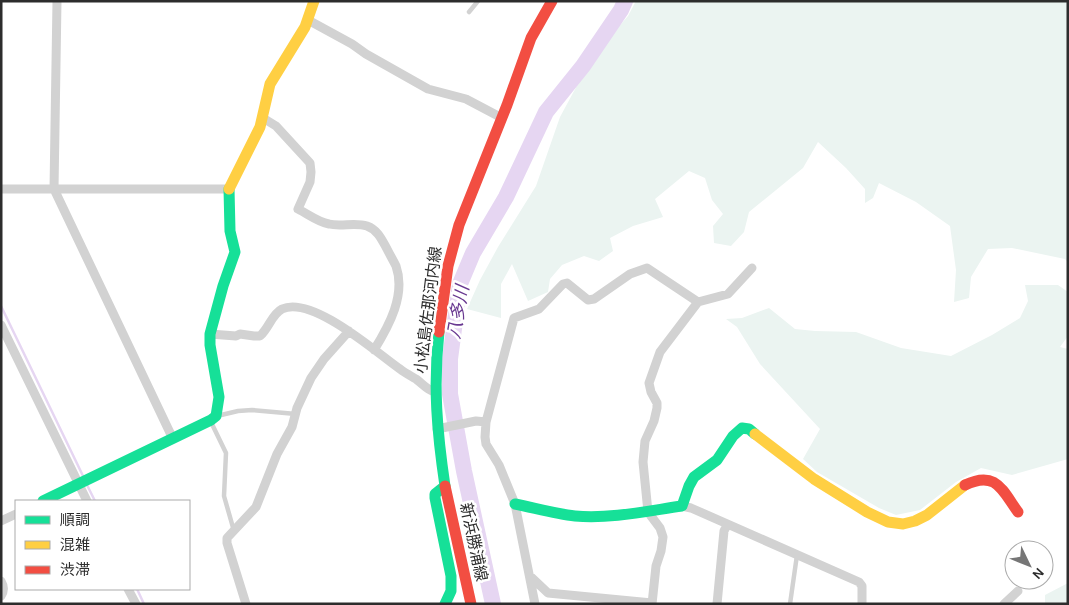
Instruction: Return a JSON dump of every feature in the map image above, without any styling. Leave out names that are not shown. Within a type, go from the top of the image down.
[{"type":"street","points":[[57,1],[54,189],[172,439]]},
{"type":"street","points":[[45,500],[214,418],[218,411],[219,397],[210,345],[210,334],[223,286],[235,252],[230,231],[230,190],[263,118],[270,84],[308,20],[314,1]]},
{"type":"street","name":"小松島佐那河内線","points":[[445,486],[435,392],[437,351],[446,271],[452,244],[461,218],[502,118],[533,33],[544,11],[552,1]]},
{"type":"street","points":[[308,20],[428,89],[466,99],[502,118]]},
{"type":"street","points":[[263,118],[276,126],[310,163],[310,182],[298,209],[330,225],[358,225],[374,229],[380,235],[396,267],[399,281],[394,314],[387,330],[374,350]]},
{"type":"street","points":[[1,189],[230,190]]},
{"type":"street","points":[[535,604],[515,504],[500,465],[486,444],[485,437],[486,422],[514,318],[539,309],[563,284],[568,282],[588,300],[594,299],[630,274],[647,268],[698,302]]},
{"type":"street","points":[[528,575],[548,593],[652,603],[656,566],[662,550],[663,537],[660,528],[648,512],[643,462],[646,440],[657,408],[649,383],[660,352],[698,302],[728,294],[752,268]]},
{"type":"street","points":[[210,334],[260,336],[265,332],[275,315],[282,309],[289,307],[300,308],[335,322],[400,370],[435,392]]},
{"type":"street","points":[[1,325],[83,482],[86,500]]},
{"type":"street","points":[[246,604],[227,538],[256,507],[277,454],[292,427],[311,378],[324,359],[349,331]]},
{"type":"street","points":[[440,428],[476,421],[486,422]]},
{"type":"street","points":[[682,506],[695,475],[714,464],[730,438],[742,428],[749,429],[810,477],[869,514],[887,522],[912,523],[923,518],[965,485],[975,480],[992,481],[1000,485],[1018,512]]},
{"type":"street","points":[[445,486],[435,494],[435,498],[451,576],[451,591],[445,604]]},
{"type":"street","name":"新浜勝浦線","points":[[445,486],[471,604]]},
{"type":"street","points":[[515,504],[575,516],[648,512],[682,506],[691,508],[859,582],[862,586],[862,604]]},
{"type":"street","points":[[1,522],[15,515]]},
{"type":"street","points":[[717,604],[724,531],[727,525]]},
{"type":"street","points":[[1,580],[4,586],[4,592],[1,596]]},
{"type":"street","points":[[129,590],[136,604]]},
{"type":"street","points":[[1004,604],[1018,591]]},
{"type":"lane","points":[[470,12],[478,1]]},
{"type":"lane","points":[[234,531],[224,496],[226,453],[214,418],[238,411],[252,410],[296,414]]},
{"type":"lane","points":[[790,604],[797,555]]},
{"type":"shaded area","points":[[636,1],[1068,1],[1068,262],[1065,259],[1012,248],[988,249],[971,277],[969,298],[954,302],[956,270],[950,226],[916,202],[879,183],[873,198],[865,203],[865,189],[818,142],[803,168],[749,212],[744,232],[731,246],[714,243],[713,226],[723,214],[712,200],[705,178],[689,171],[655,199],[663,217],[633,226],[610,238],[613,251],[599,261],[584,256],[562,265],[550,279],[548,292],[528,301],[512,264],[501,284],[501,318],[467,309],[498,247],[536,186],[560,117],[593,56],[628,16]]},
{"type":"shaded area","points":[[1025,285],[1058,285],[1068,292],[1068,336],[1060,347],[1068,349],[1068,459],[1012,475],[981,468],[956,482],[920,510],[896,515],[879,508],[817,472],[803,459],[820,429],[760,364],[737,327],[726,319],[742,318],[769,308],[795,329],[856,332],[901,348],[951,356],[1020,318],[1028,301]]},
{"type":"shaded area","points":[[1068,583],[1068,604],[1045,604],[1045,595]]},
{"type":"waterway","name":"八多川","points":[[493,604],[464,471],[450,394],[450,359],[460,284],[473,253],[506,197],[546,112],[583,66],[621,10],[625,1]]},
{"type":"waterway","points":[[1,306],[84,478]]},
{"type":"waterway","points":[[86,483],[94,500]]},
{"type":"waterway","points":[[137,590],[144,604]]},
{"type":"traffic: fast","points":[[45,500],[216,416],[219,397],[210,345],[210,334],[223,286],[235,252],[230,231],[229,189]]},
{"type":"traffic: fast","points":[[439,332],[436,371],[437,409],[445,486],[435,494],[435,498],[451,576],[451,591],[445,604]]},
{"type":"traffic: fast","points":[[515,504],[560,514],[588,517],[629,514],[682,506],[694,477],[717,460],[733,436],[742,428],[749,429],[755,434]]},
{"type":"traffic: slow","points":[[229,189],[260,127],[270,84],[305,27],[314,1]]},
{"type":"traffic: slow","points":[[755,434],[814,479],[867,512],[888,522],[903,524],[915,521],[927,515],[965,485]]},
{"type":"traffic: jam","points":[[439,332],[448,266],[459,225],[507,105],[531,38],[552,1]]},
{"type":"traffic: jam","points":[[965,485],[976,481],[991,481],[1002,490],[1018,512]]},
{"type":"traffic: jam","points":[[445,486],[471,604]]}]
